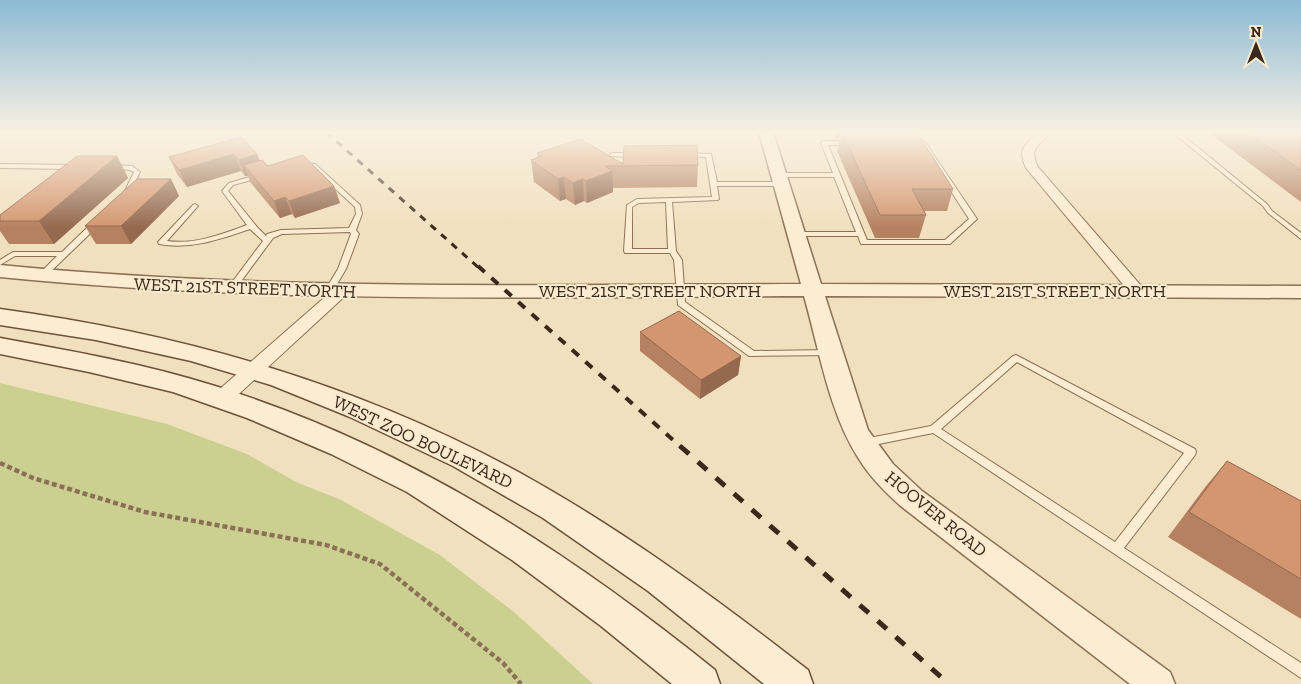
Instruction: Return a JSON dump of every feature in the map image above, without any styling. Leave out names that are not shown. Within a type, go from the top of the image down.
[{"type":"main road","name":"WEST ZOO BOULEVARD","points":[[0,317],[148,343],[253,370],[346,404],[434,444],[518,486],[618,551],[739,639],[794,684]]},
{"type":"main road","points":[[0,346],[84,362],[220,399],[323,438],[412,480],[495,530],[564,575],[658,647],[701,684]]},
{"type":"street","name":"HOOVER ROAD","points":[[775,164],[830,353],[850,417],[862,444],[887,477],[912,499],[1158,684]]},
{"type":"street","points":[[1030,164],[1137,291]]},
{"type":"street","name":"WEST 21ST STREET NORTH","points":[[0,271],[41,276],[230,289],[334,293],[811,290],[1137,291],[1298,294]]},
{"type":"street","points":[[220,399],[334,293]]},
{"type":"lane","points":[[672,250],[628,251],[628,206],[637,201],[714,201],[716,199],[711,164]]},
{"type":"lane","points":[[833,164],[864,242],[947,242],[972,219],[936,164]]},
{"type":"lane","points":[[1214,164],[1301,237]]},
{"type":"lane","points":[[0,166],[84,167]]},
{"type":"lane","points":[[295,167],[315,166],[358,206],[359,214],[352,230]]},
{"type":"lane","points":[[104,167],[124,167],[137,172],[126,196],[120,202]]},
{"type":"lane","points":[[267,241],[252,226],[225,191],[230,184],[268,173]]},
{"type":"lane","points":[[714,184],[837,174]]},
{"type":"lane","points":[[669,201],[672,250],[678,260],[681,304],[752,354],[830,353]]},
{"type":"lane","points":[[195,206],[162,242],[196,243],[252,226]]},
{"type":"lane","points":[[41,276],[106,215]]},
{"type":"lane","points":[[230,289],[270,236],[281,232],[352,230]]},
{"type":"lane","points":[[334,293],[355,234],[352,230]]},
{"type":"lane","points":[[794,234],[861,234]]},
{"type":"lane","points":[[0,263],[13,254],[64,254]]},
{"type":"lane","points":[[862,444],[934,429],[1016,358],[1191,452],[1116,549]]},
{"type":"lane","points":[[934,429],[1301,671]]},
{"type":"path","points":[[0,463],[33,478],[146,512],[326,545],[380,564],[503,664],[521,684]]},
{"type":"green space","points":[[0,383],[167,424],[247,454],[296,482],[341,500],[440,555],[514,612],[593,684],[0,684]]},
{"type":"building","points":[[67,164],[107,164],[39,221],[0,221],[0,215]]},
{"type":"building","points":[[174,164],[200,164],[179,170]]},
{"type":"building","points":[[266,164],[268,166],[275,164],[312,164],[334,186],[289,201],[285,197],[274,201],[244,165]]},
{"type":"building","points":[[537,164],[698,164],[605,166],[612,171],[586,181],[583,179],[573,183],[564,177],[558,179]]},
{"type":"building","points":[[857,164],[937,164],[953,189],[912,189],[926,215],[880,215]]},
{"type":"building","points":[[1293,164],[1301,164],[1301,170]]},
{"type":"building","points":[[137,179],[171,179],[121,226],[85,226]]},
{"type":"building","points":[[679,311],[741,356],[701,380],[640,332]]},
{"type":"building","points":[[1227,461],[1301,501],[1301,579],[1189,512]]},
{"type":"railway","points":[[362,164],[479,268]]},
{"type":"railway","points":[[478,266],[681,447]]},
{"type":"railway","points":[[680,446],[949,684]]}]
